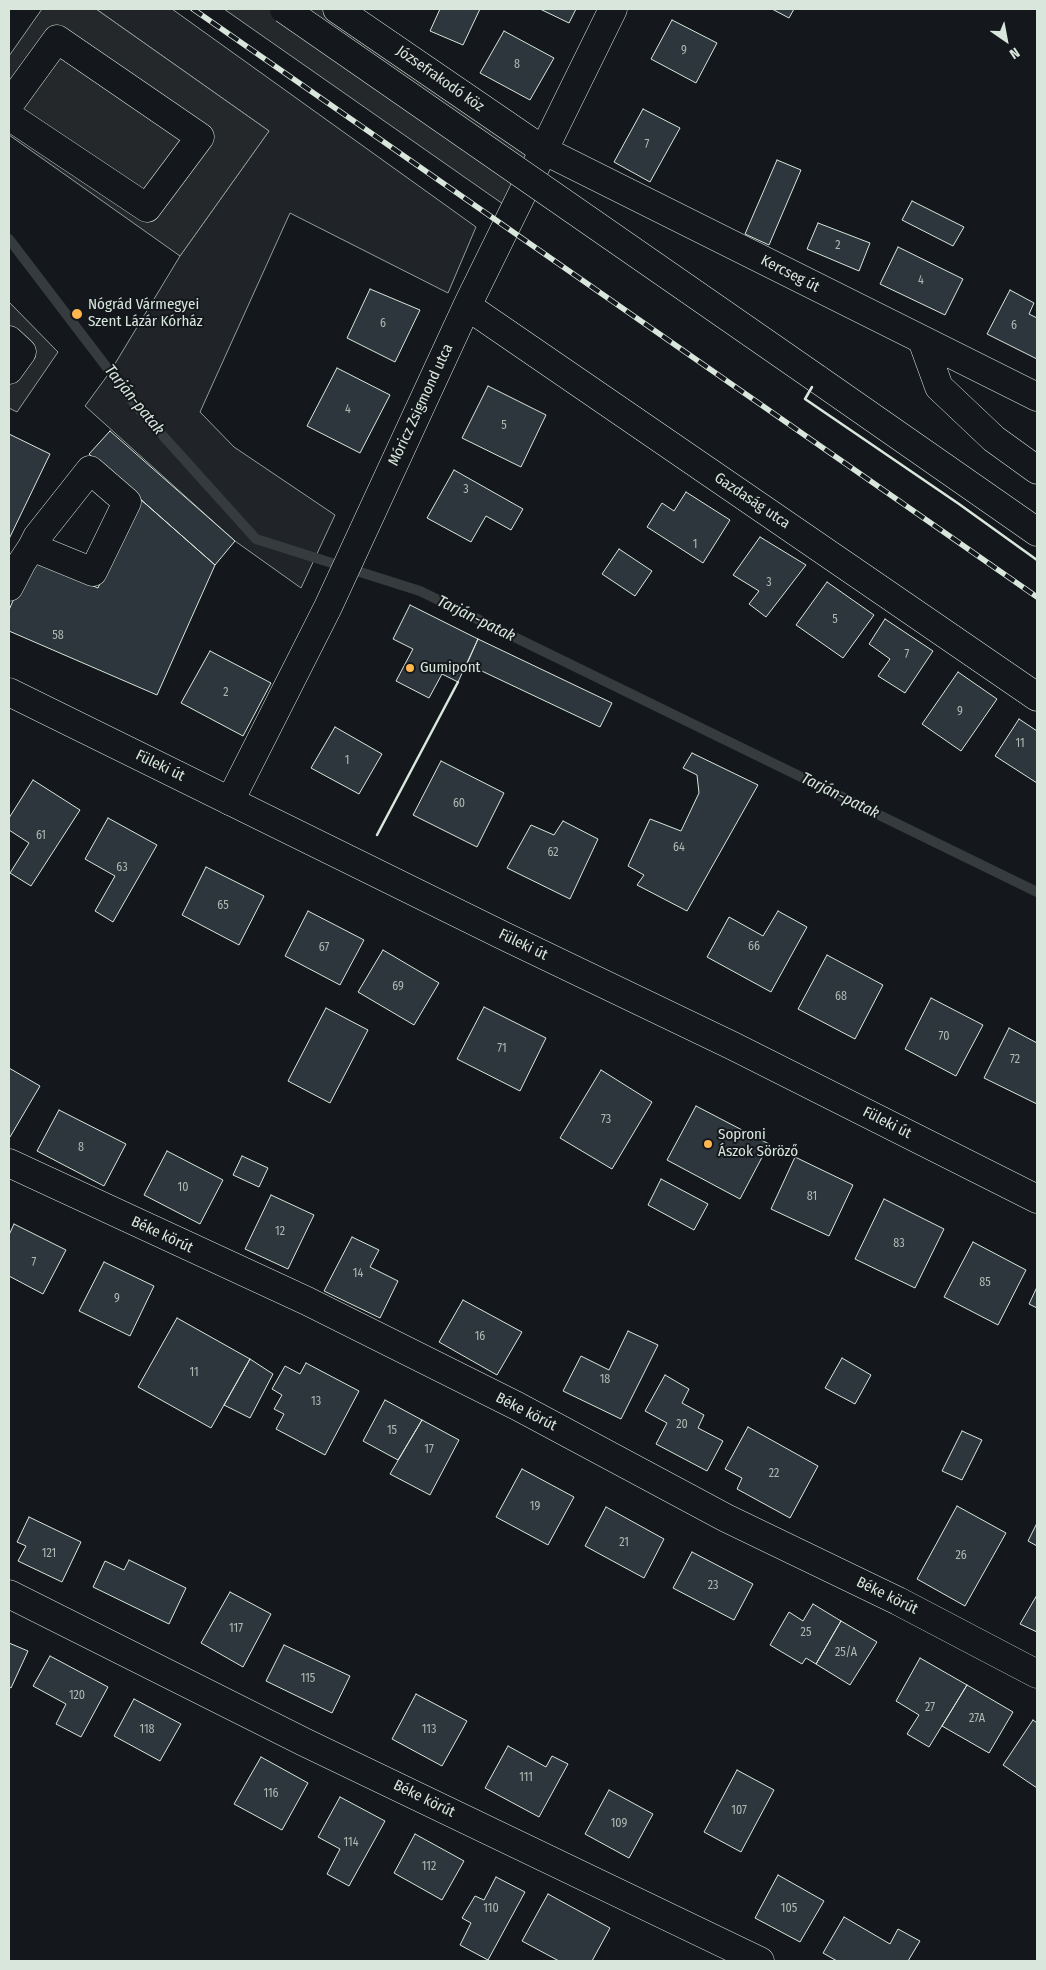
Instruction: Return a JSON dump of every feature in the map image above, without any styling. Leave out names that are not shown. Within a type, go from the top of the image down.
[{"type":"street","points":[[284,9],[1037,532]]},
{"type":"street","name":"Józsefrakodó köz","points":[[337,9],[543,150]]},
{"type":"street","name":"Móricz Zsigmond utca","points":[[230,801],[328,607],[467,306],[613,9]]},
{"type":"street","points":[[9,105],[57,39],[200,138],[147,208],[9,116]]},
{"type":"street","name":"Kercseg út","points":[[543,150],[1037,397]]},
{"type":"street","name":"Gazdaság utca","points":[[467,306],[1037,697]]},
{"type":"street","points":[[9,340],[22,352],[9,370]]},
{"type":"street","points":[[922,340],[939,387],[994,439],[1037,470]]},
{"type":"street","points":[[9,587],[32,547]]},
{"type":"street","name":"Füleki út","points":[[9,692],[733,1046],[1037,1199]]},
{"type":"street","name":"Béke körút","points":[[9,1163],[342,1319],[517,1406],[726,1518],[898,1601],[1037,1674]]},
{"type":"street","name":"Béke körút","points":[[9,1594],[304,1742],[760,1961]]},
{"type":"shaded area","points":[[42,9],[96,9],[269,131],[180,256],[9,135],[9,56]]},
{"type":"shaded area","points":[[96,9],[172,9],[476,227],[448,293],[290,213],[200,412],[234,447],[335,515],[301,588],[235,541],[85,406],[110,372],[180,256],[269,131]]},
{"type":"shaded area","points":[[224,9],[337,9],[543,150],[513,211]]},
{"type":"shaded area","points":[[9,302],[58,352],[17,412],[9,408]]},
{"type":"building","points":[[440,9],[480,9],[463,45],[430,31]]},
{"type":"building","points":[[540,9],[576,9],[569,23]]},
{"type":"building","points":[[772,9],[794,9],[789,18]]},
{"type":"building","points":[[672,20],[717,43],[696,83],[651,59]]},
{"type":"building","points":[[504,31],[554,58],[530,100],[480,73]]},
{"type":"building","points":[[643,109],[680,128],[650,182],[614,162]]},
{"type":"building","points":[[777,160],[801,170],[769,245],[745,234]]},
{"type":"building","points":[[912,201],[964,227],[953,246],[902,220]]},
{"type":"building","points":[[818,223],[870,243],[859,271],[807,249]]},
{"type":"building","points":[[898,247],[963,279],[945,315],[880,284]]},
{"type":"building","points":[[370,289],[420,310],[395,362],[347,338]]},
{"type":"building","points":[[1010,290],[1034,303],[1029,314],[1037,318],[1037,359],[987,334]]},
{"type":"building","points":[[337,368],[390,395],[360,453],[307,426]]},
{"type":"building","points":[[488,386],[546,415],[521,467],[462,438]]},
{"type":"building","points":[[110,431],[235,541],[215,565],[89,454]]},
{"type":"building","points":[[9,434],[50,454],[9,539]]},
{"type":"building","points":[[454,470],[523,509],[511,530],[486,516],[471,542],[427,518]]},
{"type":"building","points":[[686,492],[730,520],[703,563],[647,527],[662,503],[674,511]]},
{"type":"building","points":[[138,497],[215,565],[157,695],[9,631],[9,610],[31,559],[98,588]]},
{"type":"building","points":[[760,537],[806,565],[766,617],[749,604],[759,591],[733,575]]},
{"type":"building","points":[[619,549],[652,571],[635,596],[602,574]]},
{"type":"building","points":[[827,582],[874,615],[843,658],[796,625]]},
{"type":"building","points":[[410,605],[478,639],[458,682],[442,674],[429,698],[396,681],[413,649],[393,639]]},
{"type":"building","points":[[885,619],[933,651],[905,693],[878,676],[890,659],[869,644]]},
{"type":"building","points":[[478,639],[612,703],[600,727],[467,664]]},
{"type":"building","points":[[210,651],[271,683],[243,736],[181,703]]},
{"type":"building","points":[[958,672],[997,699],[961,751],[922,724]]},
{"type":"building","points":[[1019,719],[1037,731],[1037,783],[995,756]]},
{"type":"building","points":[[335,727],[382,754],[359,794],[311,768]]},
{"type":"building","points":[[692,753],[758,785],[687,911],[637,885],[644,875],[628,866],[650,819],[681,831],[699,793],[697,775],[683,768]]},
{"type":"building","points":[[441,761],[504,793],[477,847],[413,815]]},
{"type":"building","points":[[33,780],[80,810],[31,886],[10,873],[29,843],[9,830],[9,818]]},
{"type":"building","points":[[108,818],[157,845],[113,922],[95,911],[115,876],[85,859]]},
{"type":"building","points":[[563,821],[598,839],[570,899],[507,868],[531,825],[554,835]]},
{"type":"building","points":[[206,867],[264,896],[239,945],[182,915]]},
{"type":"building","points":[[308,911],[364,940],[340,985],[285,956]]},
{"type":"building","points":[[778,911],[807,927],[771,992],[707,957],[729,917],[763,936]]},
{"type":"building","points":[[383,950],[439,983],[414,1025],[358,992]]},
{"type":"building","points":[[827,955],[883,985],[855,1039],[798,1009]]},
{"type":"building","points":[[931,998],[983,1025],[956,1076],[905,1049]]},
{"type":"building","points":[[484,1007],[546,1038],[520,1091],[457,1059]]},
{"type":"building","points":[[326,1008],[368,1030],[330,1103],[288,1081]]},
{"type":"building","points":[[1009,1028],[1037,1043],[1037,1104],[984,1078]]},
{"type":"building","points":[[9,1068],[40,1086],[10,1137],[9,1136]]},
{"type":"building","points":[[601,1070],[652,1102],[612,1169],[560,1138]]},
{"type":"building","points":[[696,1106],[769,1144],[740,1199],[667,1160]]},
{"type":"building","points":[[59,1110],[126,1144],[104,1186],[37,1151]]},
{"type":"building","points":[[167,1151],[223,1180],[200,1224],[144,1195]]},
{"type":"building","points":[[242,1156],[268,1168],[259,1187],[233,1175]]},
{"type":"building","points":[[795,1157],[853,1185],[829,1236],[771,1209]]},
{"type":"building","points":[[661,1179],[708,1204],[694,1230],[648,1205]]},
{"type":"building","points":[[271,1195],[314,1215],[288,1269],[245,1249]]},
{"type":"building","points":[[884,1199],[944,1229],[915,1288],[855,1259]]},
{"type":"building","points":[[14,1224],[66,1250],[43,1294],[9,1276],[9,1235]]},
{"type":"building","points":[[352,1237],[379,1250],[370,1267],[398,1281],[380,1318],[324,1291]]},
{"type":"building","points":[[973,1242],[1026,1270],[998,1325],[944,1297]]},
{"type":"building","points":[[104,1262],[154,1286],[130,1336],[79,1311]]},
{"type":"building","points":[[1037,1287],[1037,1308],[1029,1304]]},
{"type":"building","points":[[463,1300],[522,1332],[497,1375],[439,1342]]},
{"type":"building","points":[[177,1318],[250,1359],[211,1428],[138,1387]]},
{"type":"building","points":[[628,1331],[658,1345],[621,1419],[563,1391],[581,1356],[609,1370]]},
{"type":"building","points":[[842,1358],[871,1375],[855,1404],[825,1388]]},
{"type":"building","points":[[250,1359],[273,1374],[250,1418],[224,1405]]},
{"type":"building","points":[[306,1363],[359,1391],[325,1455],[276,1429],[284,1414],[274,1409],[282,1395],[272,1389],[285,1366],[300,1374]]},
{"type":"building","points":[[665,1375],[689,1389],[682,1403],[704,1415],[698,1428],[723,1441],[707,1471],[656,1444],[667,1423],[645,1411]]},
{"type":"building","points":[[385,1400],[422,1420],[398,1460],[363,1441]]},
{"type":"building","points":[[422,1420],[459,1440],[430,1495],[390,1474]]},
{"type":"building","points":[[748,1427],[818,1466],[790,1518],[737,1489],[742,1478],[725,1469]]},
{"type":"building","points":[[962,1431],[982,1440],[962,1480],[942,1471]]},
{"type":"building","points":[[522,1469],[574,1497],[548,1545],[496,1517]]},
{"type":"building","points":[[957,1506],[1006,1533],[965,1606],[917,1579]]},
{"type":"building","points":[[606,1507],[664,1539],[644,1578],[585,1546]]},
{"type":"building","points":[[29,1517],[81,1542],[62,1582],[18,1561],[26,1546],[17,1542]]},
{"type":"building","points":[[1037,1523],[1037,1546],[1028,1541]]},
{"type":"building","points":[[692,1552],[753,1584],[734,1620],[673,1588]]},
{"type":"building","points":[[129,1560],[186,1588],[169,1624],[93,1587],[105,1561],[124,1570]]},
{"type":"building","points":[[230,1592],[271,1614],[243,1667],[201,1643]]},
{"type":"building","points":[[1037,1595],[1037,1632],[1020,1624]]},
{"type":"building","points":[[813,1604],[841,1621],[816,1664],[806,1658],[802,1664],[770,1645],[789,1612],[803,1621]]},
{"type":"building","points":[[841,1621],[877,1642],[850,1685],[816,1664]]},
{"type":"building","points":[[9,1643],[28,1651],[11,1688],[9,1687]]},
{"type":"building","points":[[284,1645],[350,1676],[332,1713],[266,1681]]},
{"type":"building","points":[[50,1656],[108,1687],[81,1737],[56,1724],[66,1704],[33,1686]]},
{"type":"building","points":[[920,1658],[967,1685],[929,1747],[907,1734],[919,1715],[896,1701]]},
{"type":"building","points":[[967,1685],[1013,1712],[989,1753],[942,1726]]},
{"type":"building","points":[[416,1694],[467,1721],[442,1766],[392,1739]]},
{"type":"building","points":[[134,1699],[181,1724],[160,1761],[114,1736]]},
{"type":"building","points":[[1033,1720],[1037,1723],[1037,1788],[1003,1765]]},
{"type":"building","points":[[508,1746],[546,1767],[552,1756],[568,1764],[539,1817],[485,1788]]},
{"type":"building","points":[[261,1757],[308,1783],[282,1830],[234,1804]]},
{"type":"building","points":[[737,1770],[774,1790],[741,1852],[704,1832]]},
{"type":"building","points":[[609,1790],[653,1814],[629,1858],[585,1834]]},
{"type":"building","points":[[340,1797],[385,1821],[349,1886],[327,1874],[340,1849],[318,1837]]},
{"type":"building","points":[[415,1834],[464,1861],[442,1900],[394,1873]]},
{"type":"building","points":[[778,1875],[824,1901],[800,1942],[755,1918]]},
{"type":"building","points":[[496,1877],[525,1892],[488,1960],[460,1945],[471,1923],[462,1918],[475,1896],[484,1900]]},
{"type":"building","points":[[548,1894],[610,1928],[592,1961],[559,1961],[522,1941]]},
{"type":"building","points":[[844,1917],[890,1944],[898,1929],[920,1941],[908,1961],[837,1961],[823,1953]]},
{"type":"waterway","name":"Tarján-patak","points":[[9,239],[137,407],[256,539],[420,591],[1037,892]]},
{"type":"railway","points":[[193,9],[1037,597]]},
{"type":"wall","points":[[812,387],[805,399],[959,504],[1037,560]]},
{"type":"wall","points":[[377,835],[458,682]]},
{"type":"place","name":"Nógrád Vármegyei Szent Lázár Kórház","points":[[77,314]]},
{"type":"place","name":"Gumipont","points":[[410,668]]},
{"type":"place","name":"Soproni Ászok Söröző","points":[[708,1144]]}]
